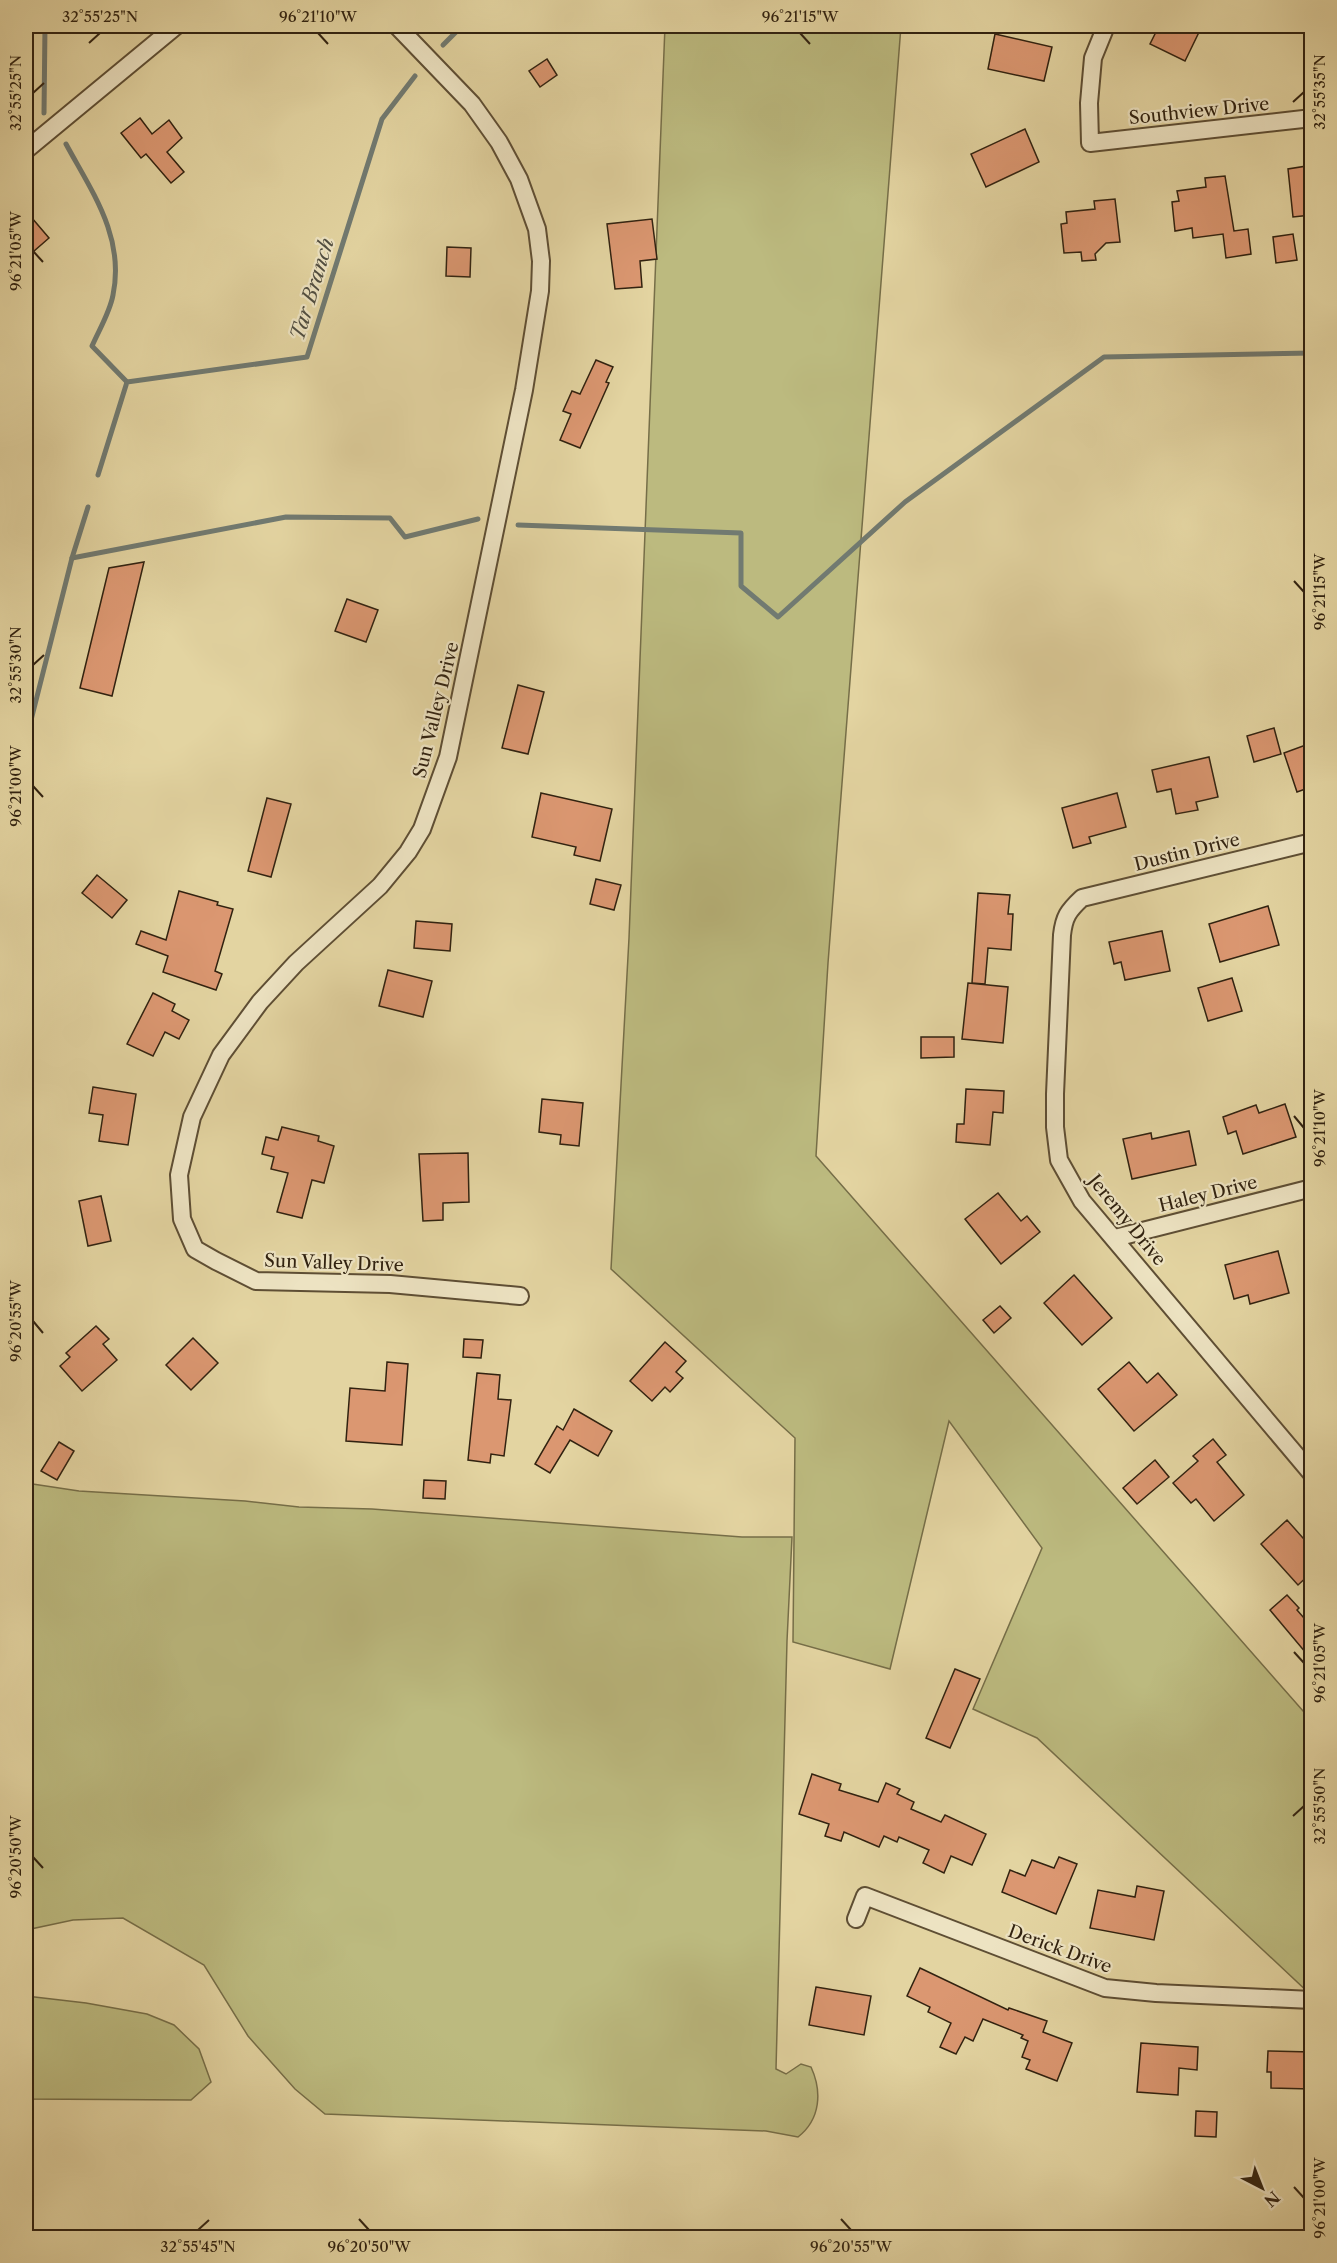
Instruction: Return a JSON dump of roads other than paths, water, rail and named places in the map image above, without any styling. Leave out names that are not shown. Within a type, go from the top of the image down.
[{"type":"street","points":[[26,150],[176,26]]},
{"type":"street","name":"Sun Valley Drive","points":[[398,26],[472,104],[499,142],[519,179],[537,229],[541,261],[540,291],[524,390],[448,758],[422,829],[408,852],[380,886],[296,963],[260,1002],[221,1055],[192,1117],[179,1175],[182,1219],[195,1248],[216,1262],[256,1281],[390,1284],[520,1296]]},
{"type":"street","name":"Southview Drive","points":[[1106,26],[1093,58],[1089,103],[1090,143],[1311,118]]},
{"type":"street","name":"Dustin Drive","points":[[1075,904],[1082,898],[1311,842]]},
{"type":"street","name":"Jeremy Drive","points":[[1075,904],[1064,918],[1061,956],[1055,1094],[1059,1160],[1082,1201],[1311,1474]]},
{"type":"street","name":"Haley Drive","points":[[1115,1238],[1311,1188]]},
{"type":"street","name":"Derick Drive","points":[[856,1919],[865,1896],[1105,1988],[1156,1993],[1311,2000]]},
{"type":"waterway","points":[[44,113],[45,26]]},
{"type":"waterway","name":"Tar Branch","points":[[443,45],[462,26]]},
{"type":"waterway","name":"Tar Branch","points":[[98,475],[127,382],[307,357],[382,119],[415,76]]},
{"type":"waterway","points":[[66,144],[104,216],[114,254],[115,274],[112,301],[92,346],[127,382]]},
{"type":"waterway","points":[[518,525],[741,533],[741,586],[778,617],[905,502],[1104,357],[1312,353]]},
{"type":"waterway","name":"Tar Branch","points":[[26,740],[72,558],[88,507]]},
{"type":"waterway","points":[[72,558],[286,517],[390,518],[405,537],[478,519]]}]
